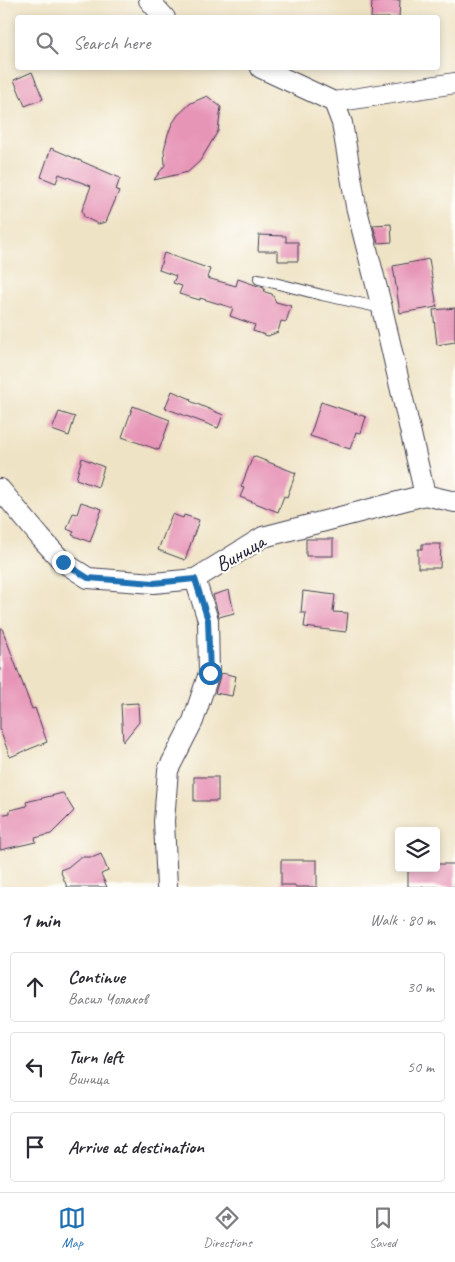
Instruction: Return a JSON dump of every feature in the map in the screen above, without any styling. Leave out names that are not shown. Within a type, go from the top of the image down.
[{"type":"street","points":[[149,0],[162,15]]},
{"type":"street","points":[[265,70],[334,102],[455,83]]},
{"type":"street","points":[[334,102],[342,123],[356,206],[382,308],[425,495]]},
{"type":"street","name":"Виница","points":[[0,489],[63,562],[88,578],[154,583],[195,579],[263,537],[425,495],[455,502]]},
{"type":"street","points":[[167,887],[164,821],[168,770],[193,721],[210,673],[208,620],[195,579]]},
{"type":"lane","points":[[259,279],[382,308]]},
{"type":"building","points":[[400,0],[399,15],[371,15],[372,1]]},
{"type":"building","points":[[32,72],[43,99],[25,106],[14,80]]},
{"type":"building","points":[[207,96],[221,107],[218,131],[200,161],[188,172],[154,180],[165,165],[164,150],[172,124],[178,115],[191,103]]},
{"type":"building","points":[[51,148],[120,178],[116,190],[119,191],[106,222],[98,224],[84,217],[82,210],[91,186],[59,174],[56,183],[41,177]]},
{"type":"building","points":[[391,224],[392,242],[378,243],[373,225]]},
{"type":"building","points":[[259,235],[286,236],[286,242],[298,242],[298,261],[278,261],[278,251],[258,251]]},
{"type":"building","points":[[164,253],[210,269],[207,278],[236,286],[238,279],[264,288],[265,292],[272,294],[276,302],[291,306],[286,322],[281,321],[278,332],[268,336],[253,331],[255,325],[230,316],[233,308],[179,294],[182,286],[173,283],[176,276],[159,270]]},
{"type":"building","points":[[429,259],[437,307],[400,313],[393,266]]},
{"type":"building","points":[[455,308],[455,342],[437,345],[433,310]]},
{"type":"building","points":[[172,391],[223,415],[218,428],[165,408]]},
{"type":"building","points":[[321,402],[366,417],[361,433],[356,432],[350,449],[310,436]]},
{"type":"building","points":[[133,406],[170,420],[159,450],[122,437]]},
{"type":"building","points":[[59,412],[75,417],[69,436],[52,430]]},
{"type":"building","points":[[253,456],[296,473],[287,497],[284,496],[278,512],[240,497],[244,488],[241,487]]},
{"type":"building","points":[[82,458],[104,467],[98,487],[76,479]]},
{"type":"building","points":[[81,502],[102,509],[90,542],[72,535],[74,532],[67,529],[73,513],[77,514]]},
{"type":"building","points":[[172,514],[183,518],[184,515],[199,520],[185,560],[158,550]]},
{"type":"building","points":[[306,539],[333,539],[333,556],[306,556]]},
{"type":"building","points":[[422,544],[441,544],[440,568],[418,568],[418,549],[422,549]]},
{"type":"building","points":[[229,590],[234,613],[219,617],[213,595]]},
{"type":"building","points":[[303,591],[335,595],[333,612],[348,613],[346,632],[304,627],[306,613],[301,613]]},
{"type":"building","points":[[2,628],[32,709],[35,708],[47,742],[10,757],[0,730],[0,629]]},
{"type":"building","points":[[221,673],[236,676],[232,696],[215,693]]},
{"type":"building","points":[[138,703],[139,722],[123,742],[121,704]]},
{"type":"building","points":[[194,777],[218,777],[218,801],[194,801]]},
{"type":"building","points":[[63,793],[74,811],[51,834],[35,838],[36,842],[0,850],[0,815],[10,813],[10,810],[27,806],[26,802]]},
{"type":"building","points":[[101,854],[108,871],[101,874],[107,887],[67,887],[60,870],[68,867],[80,857],[94,857]]},
{"type":"building","points":[[281,860],[317,860],[317,887],[281,885]]},
{"type":"building","points":[[440,864],[455,864],[455,887],[408,887],[408,872],[440,872]]},
{"type":"route","points":[[63,562],[88,578],[154,583],[195,579],[208,620],[210,673]]}]
